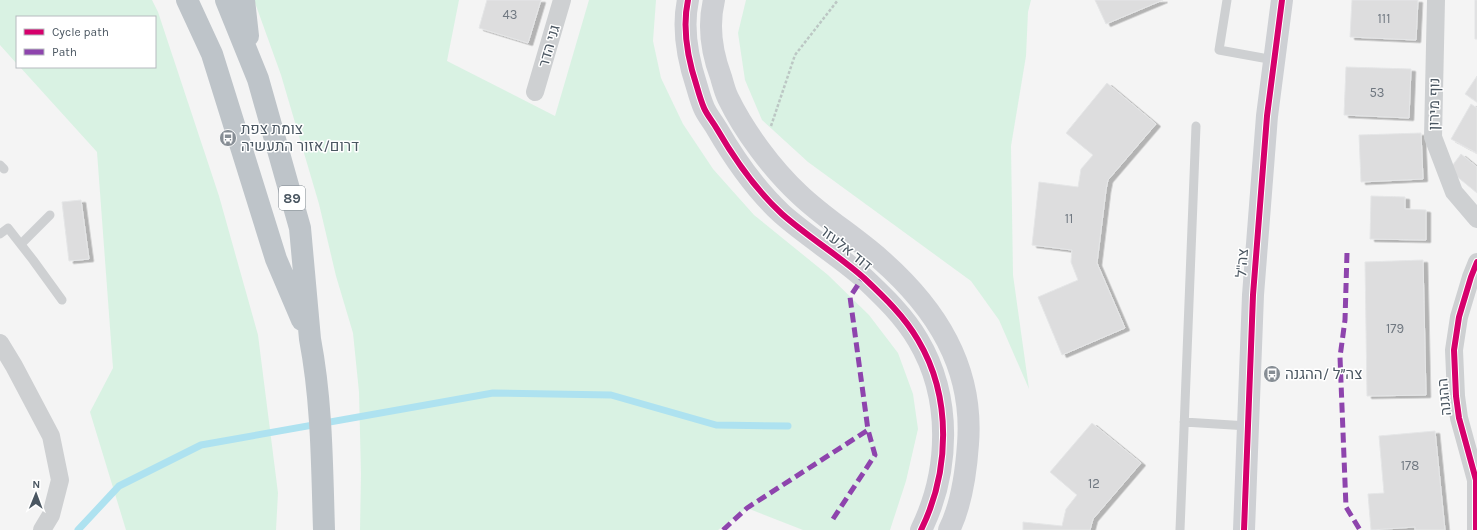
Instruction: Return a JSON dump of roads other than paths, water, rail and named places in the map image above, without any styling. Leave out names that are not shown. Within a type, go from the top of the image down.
[{"type":"highway","name":"89","points":[[187,0],[212,54],[276,258],[310,339]]},
{"type":"highway","name":"89","points":[[226,0],[258,79],[270,116],[300,228],[310,339],[314,357],[320,421],[324,530]]},
{"type":"highway","points":[[244,0],[250,61]]},
{"type":"street","name":"גני הדר","points":[[535,92],[562,0]]},
{"type":"street","name":"דוד אלעזר","points":[[688,0],[686,7],[686,38],[692,73],[704,108],[741,168],[760,191],[782,213],[863,277],[897,311],[918,339],[931,365],[941,402],[944,428],[942,461],[936,490],[927,518],[921,530]]},
{"type":"street","name":"דוד אלעזר","points":[[714,0],[712,10],[712,36],[717,67],[727,97],[762,153],[779,174],[799,194],[880,258],[917,294],[940,326],[955,356],[966,397],[970,427],[967,464],[961,496],[949,530]]},
{"type":"street","name":"צה\"ל","points":[[1244,530],[1253,295],[1267,116],[1282,0]]},
{"type":"street","name":"נוף מירון","points":[[1436,0],[1433,137],[1454,192],[1477,219]]},
{"type":"street","name":"ההגנה","points":[[1476,530],[1476,480],[1459,418],[1456,396],[1454,350],[1459,317],[1470,277],[1477,262]]},
{"type":"street","points":[[0,343],[14,366],[51,436],[60,480],[51,514],[42,530]]},
{"type":"lane","points":[[1227,0],[1219,50],[1274,60]]},
{"type":"lane","points":[[1180,530],[1196,126]]},
{"type":"lane","points":[[21,244],[50,215]]},
{"type":"lane","points":[[0,234],[8,228],[62,300]]},
{"type":"lane","points":[[1184,422],[1248,426]]},
{"type":"waterway","points":[[78,530],[119,486],[201,445],[493,393],[611,395],[716,425],[788,426]]},
{"type":"place","name":"צומת צפת דרום/אזור התעשיה","points":[[228,138]]},
{"type":"place","name":"צה״ל /ההגנה","points":[[1272,374]]}]
